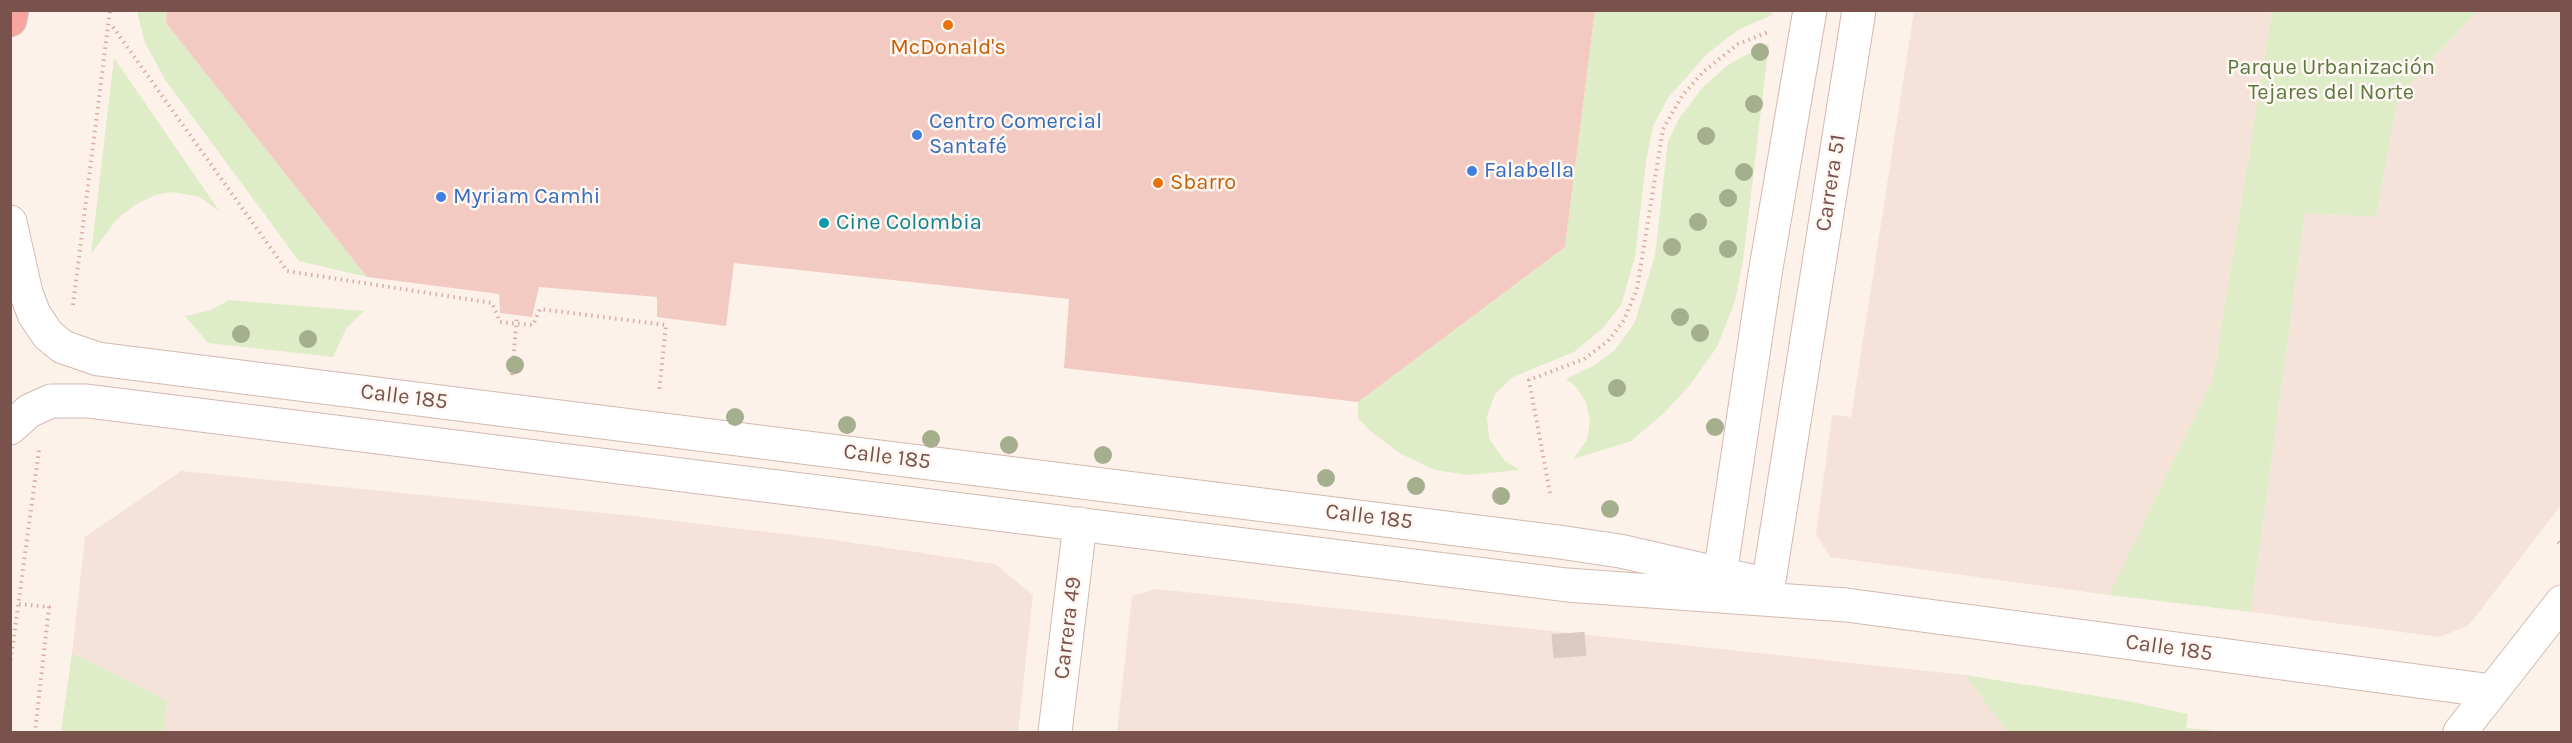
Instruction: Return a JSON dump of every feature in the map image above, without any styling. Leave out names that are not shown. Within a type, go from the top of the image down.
[{"type":"highway","points":[[10,20],[12,10]]},
{"type":"street","points":[[1719,584],[1755,341],[1810,10]]},
{"type":"street","name":"Carrera 51","points":[[1766,592],[1859,10]]},
{"type":"street","name":"Calle 185","points":[[10,222],[26,293],[34,314],[48,335],[63,346],[98,359],[1524,537],[1620,552],[1719,584],[1846,605],[2492,691]]},
{"type":"street","points":[[1755,341],[1768,350],[1784,355],[1803,355]]},
{"type":"street","name":"Calle 185","points":[[10,428],[29,411],[51,401],[87,401],[1567,585],[1719,584]]},
{"type":"street","name":"Carrera 49","points":[[1055,732],[1080,524]]},
{"type":"street","points":[[2460,732],[2562,602]]},
{"type":"path","points":[[72,307],[110,10]]},
{"type":"path","points":[[113,27],[287,271],[492,303],[500,322],[533,325],[540,309],[666,325],[659,397]]},
{"type":"path","points":[[1550,493],[1529,380],[1584,359],[1608,341],[1624,320],[1637,288],[1663,129],[1682,96],[1704,72],[1738,44],[1780,27]]},
{"type":"path","points":[[511,382],[517,316]]},
{"type":"path","points":[[10,666],[36,465]]},
{"type":"path","points":[[19,604],[50,607],[35,732]]},
{"type":"shaded area","points":[[1914,11],[2272,11],[2213,379],[2109,595],[1830,557],[1816,534],[1832,415],[1851,417]]},
{"type":"shaded area","points":[[2477,11],[2561,11],[2561,505],[2469,625],[2440,637],[2251,612],[2305,213],[2376,217],[2398,97]]},
{"type":"shaded area","points":[[181,471],[633,516],[834,540],[995,564],[1033,595],[1018,732],[163,732],[168,701],[72,653],[85,537]]},
{"type":"shaded area","points":[[1156,589],[1965,675],[2007,732],[1117,732],[1132,596]]},
{"type":"green space","points":[[137,11],[167,11],[166,23],[367,277],[299,261],[166,81],[145,43]]},
{"type":"green space","points":[[1595,11],[1773,11],[1772,15],[1738,30],[1708,53],[1668,98],[1653,126],[1646,161],[1635,257],[1621,305],[1603,328],[1574,352],[1513,377],[1495,394],[1487,416],[1489,439],[1505,461],[1520,470],[1469,475],[1435,470],[1401,454],[1370,431],[1358,418],[1358,402],[1565,247]]},
{"type":"green space","name":"Parque Urbanización Tejares del Norte","points":[[2272,11],[2477,11],[2398,97],[2376,217],[2305,213],[2251,612],[2109,595],[2213,379]]},
{"type":"green space","points":[[1769,43],[1743,261],[1735,301],[1717,347],[1690,385],[1664,413],[1631,441],[1573,459],[1587,440],[1590,421],[1586,402],[1576,387],[1566,379],[1593,366],[1615,350],[1635,322],[1655,255],[1668,141],[1680,117],[1702,88],[1729,64]]},
{"type":"green space","points":[[114,58],[220,212],[200,197],[173,192],[155,195],[135,205],[116,220],[91,254]]},
{"type":"green space","points":[[229,300],[364,311],[346,329],[333,357],[208,343],[185,316],[211,310]]},
{"type":"green space","points":[[72,653],[168,701],[163,732],[61,732]]},
{"type":"green space","points":[[1965,675],[2122,700],[2188,714],[2186,728],[2210,730],[2210,732],[2007,732]]},
{"type":"building","name":"Centro Comercial Santafé","points":[[167,10],[1595,10],[1565,247],[1358,402],[1064,368],[1069,299],[734,263],[726,326],[657,317],[657,297],[539,287],[532,317],[500,313],[499,294],[367,277],[166,23]]},
{"type":"tunnel","points":[[1568,633],[1570,657]]},
{"type":"place","name":"McDonald's","points":[[948,25]]},
{"type":"place","name":"Centro Comercial Santafé","points":[[917,135]]},
{"type":"place","name":"Falabella","points":[[1472,171]]},
{"type":"place","name":"Sbarro","points":[[1158,183]]},
{"type":"place","name":"Myriam Camhi","points":[[441,197]]},
{"type":"place","name":"Cine Colombia","points":[[824,223]]}]
